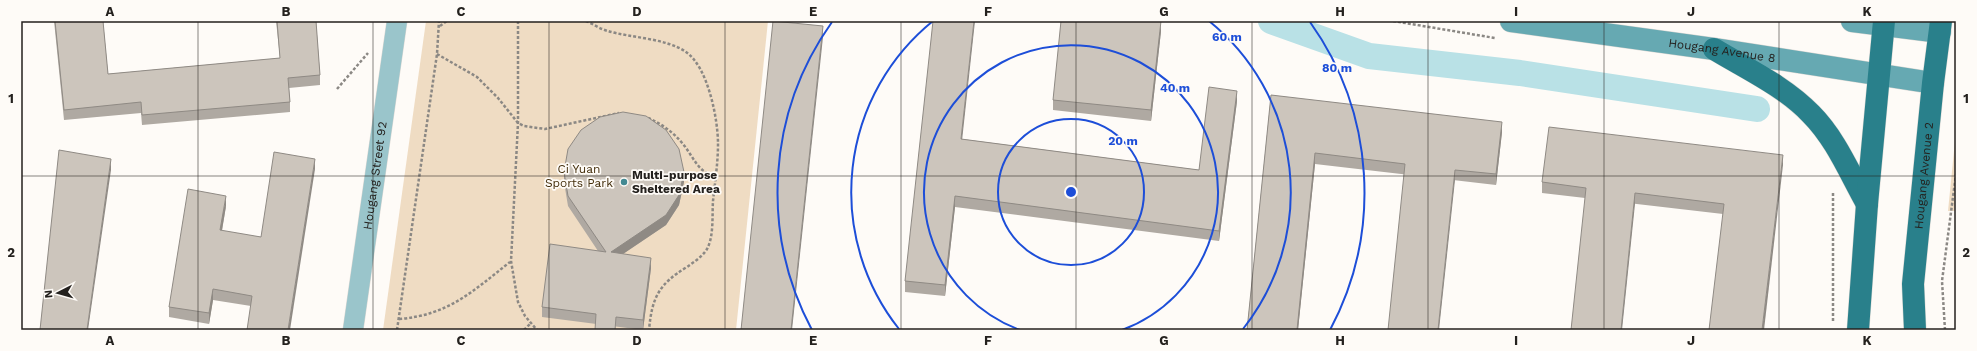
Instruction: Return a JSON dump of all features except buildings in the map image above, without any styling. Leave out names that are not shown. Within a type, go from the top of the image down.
[{"type":"highway","points":[[1858,330],[1866,204],[1884,23]]},
{"type":"highway","name":"Hougang Avenue 2","points":[[1915,330],[1913,284],[1940,26]]},
{"type":"highway","points":[[1714,50],[1781,89],[1811,114],[1833,142],[1866,204]]},
{"type":"main road","points":[[1852,21],[1940,26]]},
{"type":"main road","name":"Hougang Avenue 8","points":[[1507,30],[1714,50],[1933,83]]},
{"type":"street","name":"Hougang Street 92","points":[[353,330],[397,21]]},
{"type":"path","points":[[397,330],[437,54],[440,26],[439,21]]},
{"type":"path","points":[[440,26],[447,21]]},
{"type":"path","points":[[518,21],[518,123],[510,261],[518,302],[537,330]]},
{"type":"path","points":[[586,21],[606,31],[673,44],[686,52],[694,60],[704,78],[713,108],[718,143],[711,232],[707,248],[698,260],[671,277],[659,289],[654,301],[649,330]]},
{"type":"path","points":[[1393,21],[1507,30]]},
{"type":"path","points":[[337,89],[372,48]]},
{"type":"path","points":[[437,54],[477,77],[498,98],[518,123],[532,128],[545,129],[604,115],[625,114]]},
{"type":"path","points":[[643,117],[668,129],[683,144],[702,171],[715,176]]},
{"type":"path","points":[[1945,330],[1942,281],[1956,174]]},
{"type":"path","points":[[1833,192],[1833,330]]},
{"type":"path","points":[[399,319],[416,318],[451,306],[510,261]]},
{"type":"path","points":[[524,330],[531,323]]},
{"type":"green space","name":"Ci Yuan Sports Park","points":[[426,21],[768,21],[736,330],[383,330]]},
{"type":"green space","points":[[1956,131],[1956,211],[1948,211]]},
{"type":"waterway","points":[[1271,21],[1369,56],[1520,73],[1757,109]]},
{"type":"place","name":"Multi-purpose Sheltered Area","points":[[624,182]]}]
